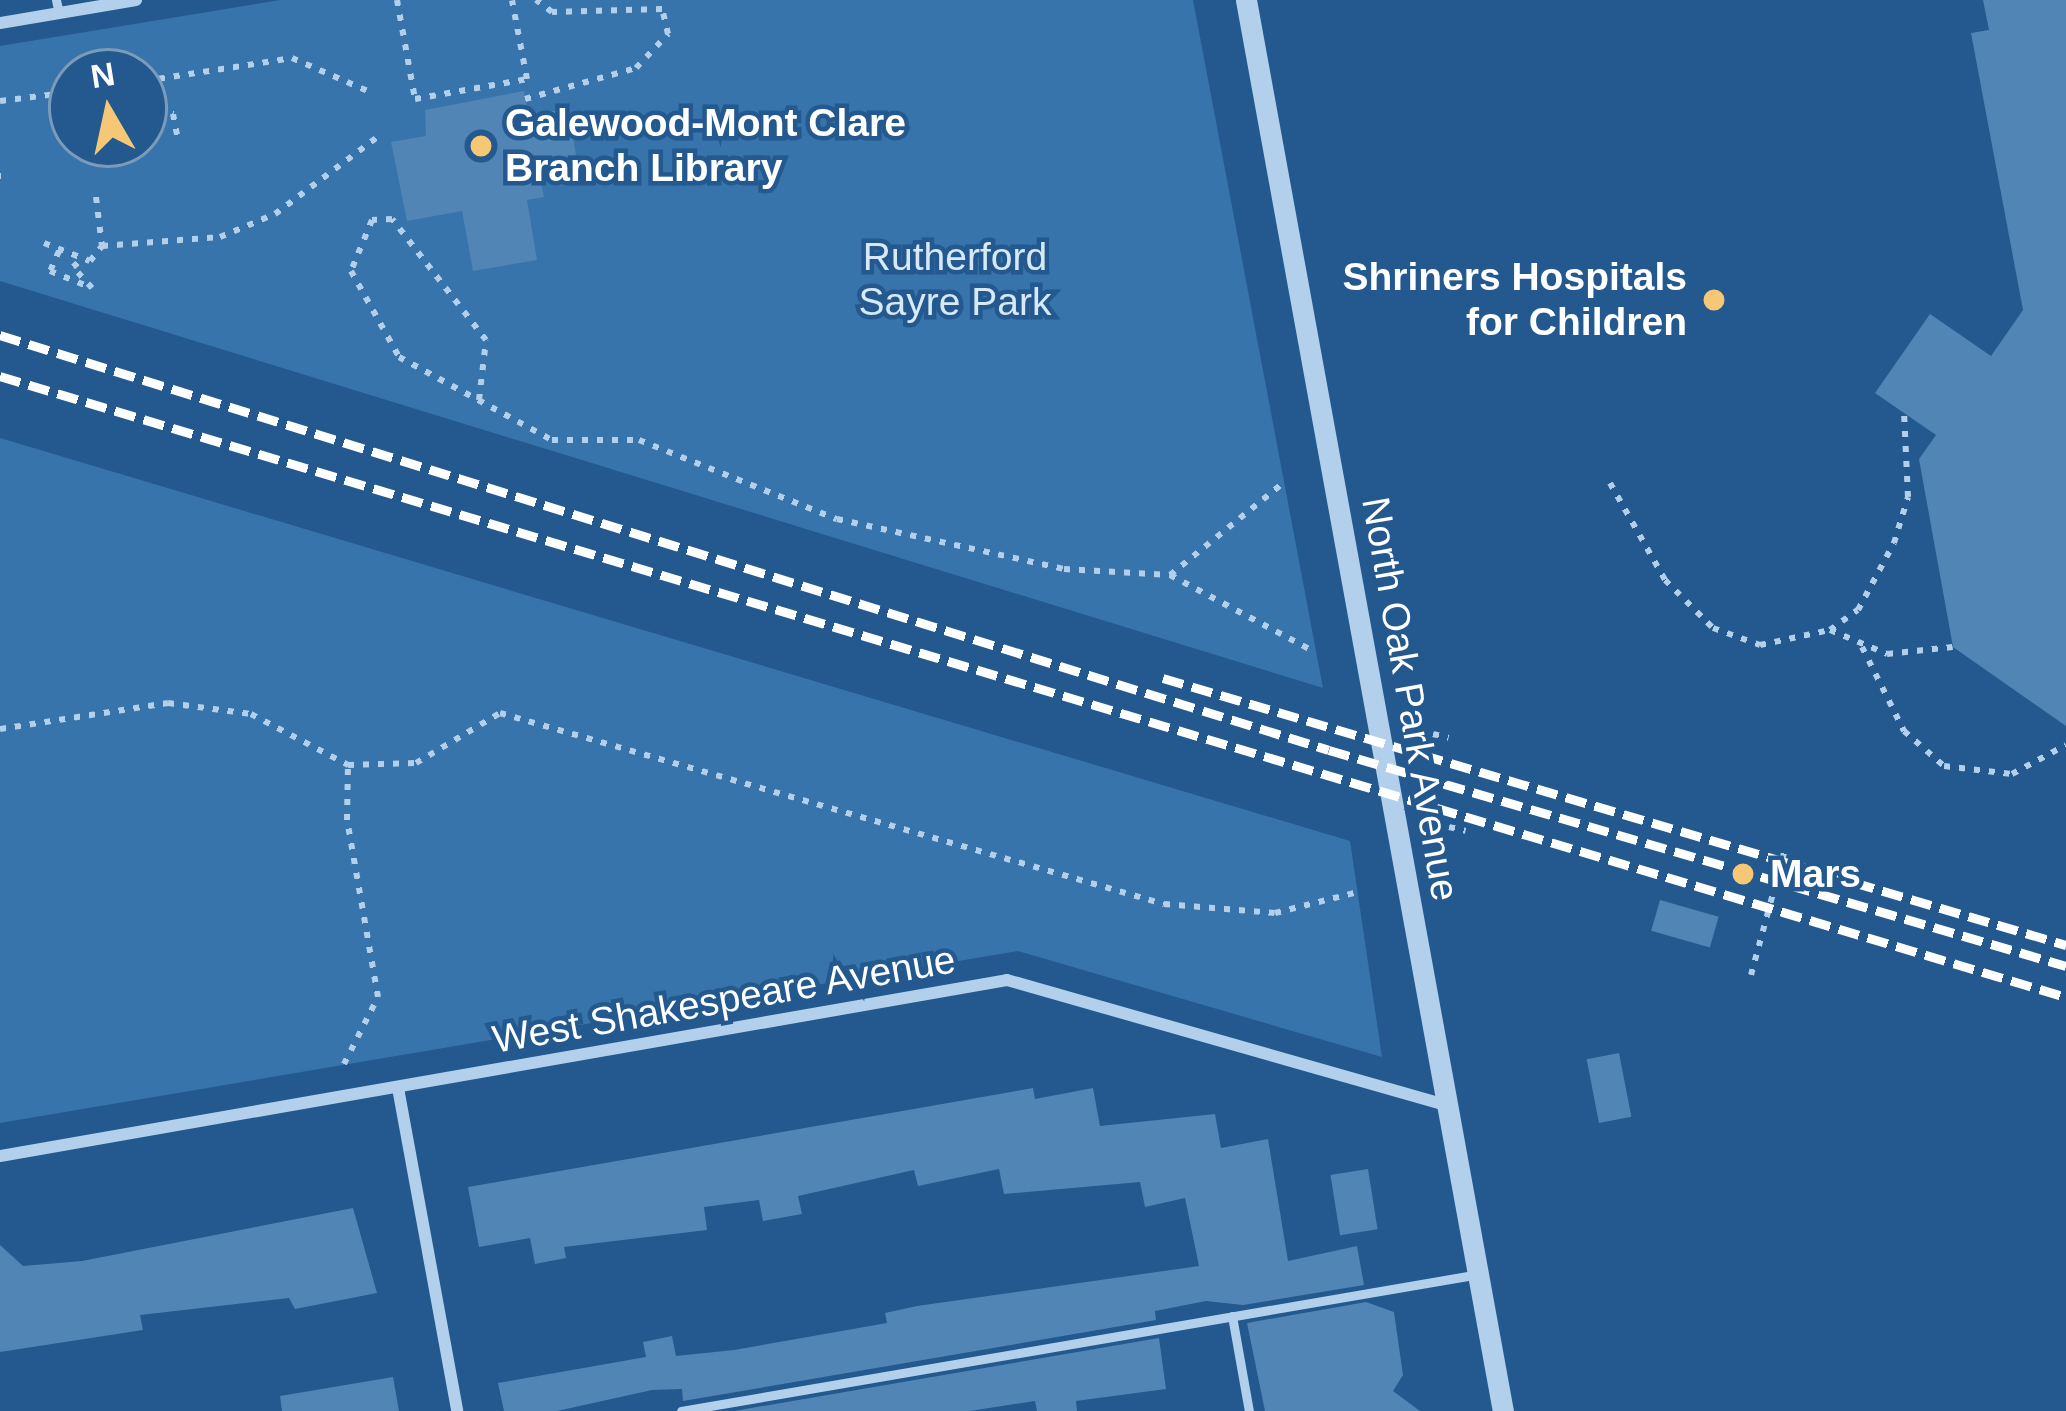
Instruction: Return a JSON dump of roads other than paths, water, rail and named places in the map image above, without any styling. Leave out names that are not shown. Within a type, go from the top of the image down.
[{"type":"street","points":[[0,23],[57,6],[136,0]]},
{"type":"street","name":"North Oak Park Avenue","points":[[1246,0],[1504,1411]]},
{"type":"street","name":"West Shakespeare Avenue","points":[[0,1156],[1006,980],[1448,1105]]},
{"type":"street","points":[[398,1088],[457,1411]]},
{"type":"lane","points":[[681,1411],[1479,1274]]},
{"type":"lane","points":[[1232,1316],[1249,1411]]},
{"type":"railway","points":[[0,335],[1329,750],[2066,966]]},
{"type":"railway","points":[[0,376],[2066,997]]},
{"type":"railway","points":[[1163,678],[2066,945]]},
{"type":"place","name":"Galewood-Mont Clare Branch Library","points":[[481,146]]},
{"type":"place","name":"Shriners Hospitals for Children","points":[[1714,300]]},
{"type":"place","name":"Mars","points":[[1743,874]]},
{"type":"park label","name":"Rutherford Sayre Park","points":[[955,280]]}]
